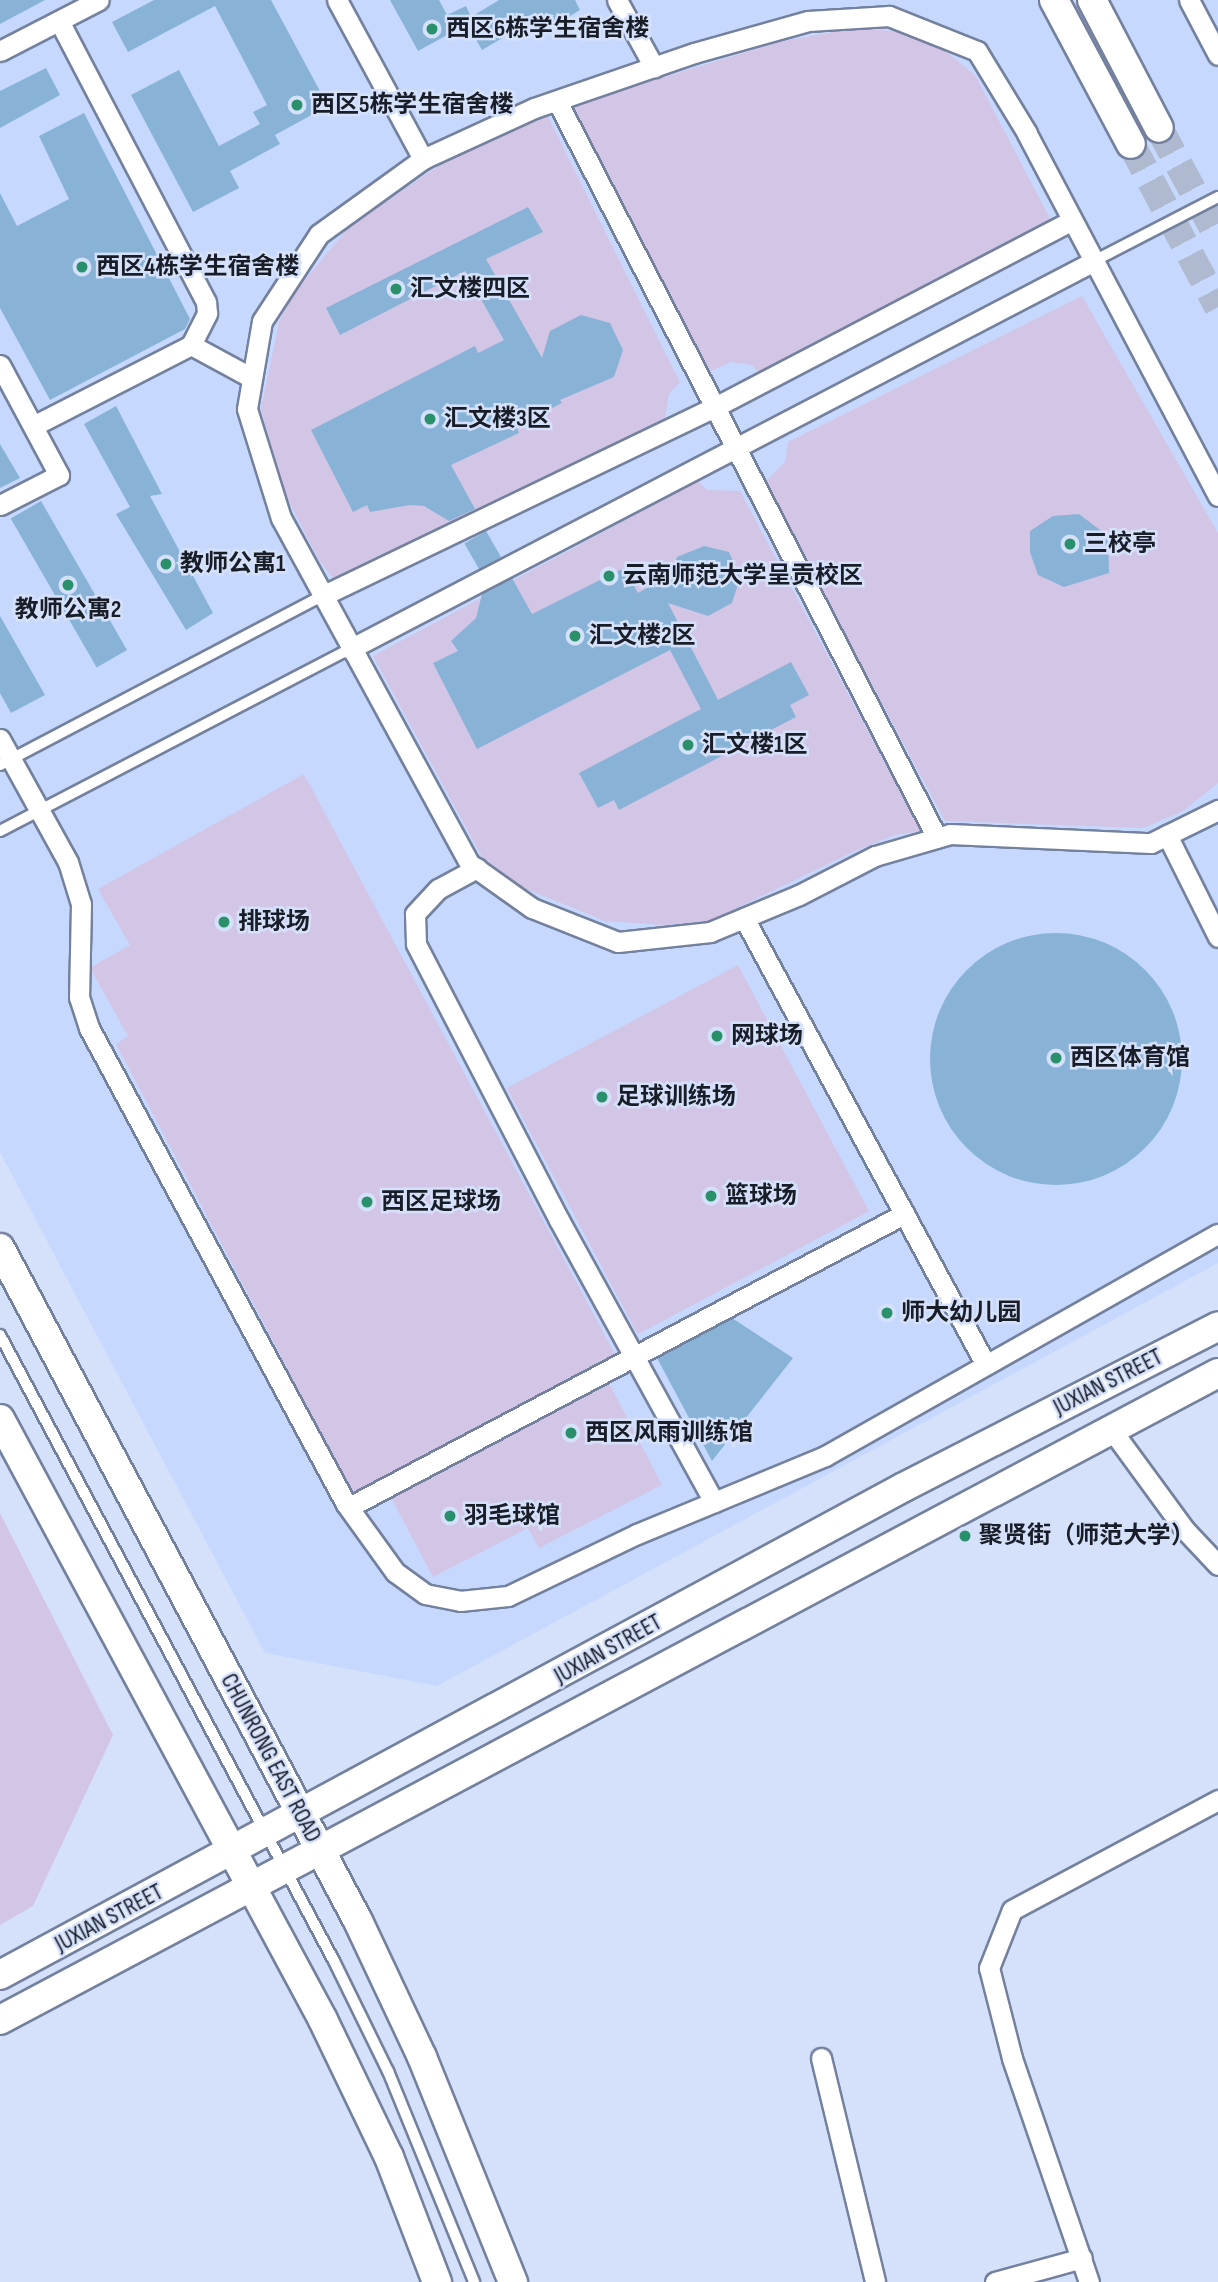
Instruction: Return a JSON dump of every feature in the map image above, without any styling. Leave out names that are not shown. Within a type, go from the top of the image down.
[{"type":"main road","points":[[1054,0],[1131,144]]},
{"type":"main road","points":[[1092,0],[1159,128]]},
{"type":"main road","name":"CHUNRONG EAST ROAD","points":[[0,1248],[321,1850],[422,2057],[513,2282]]},
{"type":"main road","name":"JUXIAN STREET","points":[[0,1975],[265,1835],[904,1487],[1218,1326]]},
{"type":"main road","name":"JUXIAN STREET","points":[[0,2020],[1218,1373]]},
{"type":"main road","points":[[0,1419],[251,1886],[389,2157],[437,2282]]},
{"type":"street","points":[[0,51],[99,0]]},
{"type":"street","points":[[337,0],[424,159]]},
{"type":"street","points":[[617,0],[654,67]]},
{"type":"street","points":[[1189,0],[1218,55]]},
{"type":"street","points":[[1218,496],[1027,133],[977,51],[892,8],[808,21],[654,67],[557,101],[424,159],[319,234],[262,321],[247,409],[281,518],[350,649],[477,868],[532,908],[618,942],[710,932],[874,856],[950,834],[1151,843],[1218,810]]},
{"type":"street","points":[[33,426],[191,345],[207,313],[206,302],[59,20]]},
{"type":"street","points":[[557,101],[733,449],[937,838]]},
{"type":"street","points":[[322,596],[713,408],[1072,220]]},
{"type":"street","points":[[350,649],[1094,261]]},
{"type":"street","points":[[191,345],[252,378]]},
{"type":"street","points":[[0,365],[59,475],[0,505]]},
{"type":"street","points":[[0,739],[5,762],[40,810],[68,862],[81,904],[79,997],[89,1028],[349,1507],[394,1572],[425,1594],[460,1601],[508,1596],[714,1502],[825,1456],[1218,1234]]},
{"type":"street","points":[[1167,835],[1218,937]]},
{"type":"street","points":[[477,868],[438,889],[415,914],[416,944],[632,1354],[714,1502]]},
{"type":"street","points":[[744,918],[986,1365]]},
{"type":"street","points":[[349,1507],[632,1354],[904,1214]]},
{"type":"street","points":[[1111,1429],[1185,1530],[1218,1565]]},
{"type":"street","points":[[1089,2282],[1012,2058],[989,1968],[1012,1910],[1218,1801]]},
{"type":"street","points":[[821,2059],[875,2282]]},
{"type":"street","points":[[995,2282],[1082,2258]]},
{"type":"lane","points":[[1094,261],[1218,197]]},
{"type":"lane","points":[[5,762],[322,596]]},
{"type":"lane","points":[[0,831],[350,649]]},
{"type":"lane","points":[[0,1335],[388,2071],[474,2282]]},
{"type":"shaded area","name":"云南师范大学呈贡校区","points":[[0,0],[1218,0],[1218,1263],[437,1686],[265,1653],[0,1152]]},
{"type":"shaded area","points":[[856,28],[904,32],[945,51],[975,75],[1057,232],[760,375],[752,365],[732,362],[708,372],[569,106],[783,41]]},
{"type":"shaded area","points":[[547,115],[680,382],[669,394],[664,422],[342,590],[319,560],[284,492],[261,409],[279,322],[293,294],[349,227],[440,165]]},
{"type":"shaded area","points":[[1082,296],[1218,533],[1218,783],[1183,811],[1143,828],[945,821],[764,483],[785,462],[788,442]]},
{"type":"shaded area","points":[[698,481],[707,490],[740,491],[921,831],[895,835],[855,851],[710,921],[664,925],[605,921],[524,888],[482,857],[373,656]]},
{"type":"shaded area","name":"西区足球场","points":[[304,774],[618,1360],[355,1496],[116,1044],[128,1036],[90,968],[130,945],[98,889]]},
{"type":"shaded area","name":"篮球场","points":[[738,965],[869,1211],[638,1334],[507,1088]]},
{"type":"shaded area","name":"西区风雨训练馆","points":[[608,1381],[662,1485],[539,1548],[528,1528],[433,1577],[389,1494]]},
{"type":"shaded area","points":[[0,1513],[113,1735],[33,1906],[0,1925]]},
{"type":"building","points":[[0,0],[45,0],[0,24]]},
{"type":"building","name":"西区5栋学生宿舍楼","points":[[154,0],[271,0],[328,106],[275,135],[280,144],[230,171],[239,188],[193,212],[131,95],[179,70],[219,146],[260,124],[253,112],[267,105],[215,6],[128,52],[112,22]]},
{"type":"building","name":"西区6栋学生宿舍楼","points":[[390,0],[439,0],[447,15],[466,6],[471,17],[499,0],[575,0],[580,10],[540,34],[533,20],[482,50],[467,24],[418,51]]},
{"type":"building","points":[[46,68],[60,95],[0,128],[0,91]]},
{"type":"building","name":"西区4栋学生宿舍楼","points":[[84,113],[190,319],[185,329],[50,400],[0,308],[0,193],[17,226],[69,199],[39,136]]},
{"type":"building","name":"汇文楼3区","points":[[528,207],[543,232],[486,259],[542,358],[550,331],[581,315],[610,323],[623,350],[614,377],[560,400],[562,403],[516,426],[519,433],[451,465],[475,509],[449,521],[424,506],[410,505],[370,512],[367,505],[353,512],[311,430],[475,346],[478,353],[504,340],[465,271],[340,335],[326,308]]},
{"type":"building","name":"教师公寓1","points":[[116,406],[162,494],[150,496],[213,613],[186,630],[116,514],[130,507],[84,424]]},
{"type":"building","points":[[0,444],[20,478],[0,488]]},
{"type":"building","name":"教师公寓2","points":[[41,501],[127,650],[97,667],[11,518]]},
{"type":"building","name":"三校亭","points":[[1079,514],[1108,536],[1109,573],[1064,587],[1038,575],[1030,552],[1030,531],[1053,516]]},
{"type":"building","points":[[486,531],[501,557],[479,569],[464,544]]},
{"type":"building","name":"汇文楼2区","points":[[704,546],[729,552],[740,578],[732,603],[708,616],[668,603],[718,700],[791,662],[809,695],[790,705],[796,717],[619,810],[614,800],[598,808],[579,773],[701,709],[670,650],[477,749],[433,663],[458,651],[451,641],[476,618],[482,594],[512,578],[532,614],[624,568],[638,593],[672,574],[677,557]]},
{"type":"building","points":[[0,616],[45,695],[11,713],[0,693]]},
{"type":"building","name":"西区体育馆","points":[[1044,933],[1068,933],[1093,938],[1116,948],[1136,961],[1154,979],[1177,1022],[1182,1059],[1180,1084],[1173,1107],[1154,1139],[1136,1157],[1093,1180],[1068,1185],[1044,1185],[1019,1180],[996,1170],[976,1157],[958,1139],[935,1096],[930,1071],[930,1047],[935,1022],[945,999],[958,979],[976,961],[1019,938]]},
{"type":"building","points":[[732,1318],[793,1358],[712,1461],[657,1358]]},
{"type":"tunnel","points":[[1159,128],[1218,237]]},
{"type":"tunnel","points":[[1131,144],[1218,307]]},
{"type":"place","name":"西区6栋学生宿舍楼","points":[[432,29]]},
{"type":"place","name":"西区5栋学生宿舍楼","points":[[297,105]]},
{"type":"place","name":"西区4栋学生宿舍楼","points":[[82,267]]},
{"type":"place","name":"汇文楼四区","points":[[396,289]]},
{"type":"place","name":"汇文楼3区","points":[[430,419]]},
{"type":"place","name":"三校亭","points":[[1070,544]]},
{"type":"place","name":"教师公寓1","points":[[166,564]]},
{"type":"place","name":"云南师范大学呈贡校区","points":[[609,576]]},
{"type":"place","name":"教师公寓2","points":[[68,585]]},
{"type":"place","name":"汇文楼2区","points":[[575,636]]},
{"type":"place","name":"汇文楼1区","points":[[688,745]]},
{"type":"place","name":"排球场","points":[[224,922]]},
{"type":"place","name":"网球场","points":[[717,1036]]},
{"type":"place","name":"西区体育馆","points":[[1056,1058]]},
{"type":"place","name":"足球训练场","points":[[602,1097]]},
{"type":"place","name":"篮球场","points":[[711,1196]]},
{"type":"place","name":"西区足球场","points":[[367,1202]]},
{"type":"place","name":"师大幼儿园","points":[[887,1313]]},
{"type":"place","name":"西区风雨训练馆","points":[[571,1433]]},
{"type":"place","name":"羽毛球馆","points":[[450,1516]]},
{"type":"place","name":"聚贤街（师范大学）","points":[[965,1536]]}]
